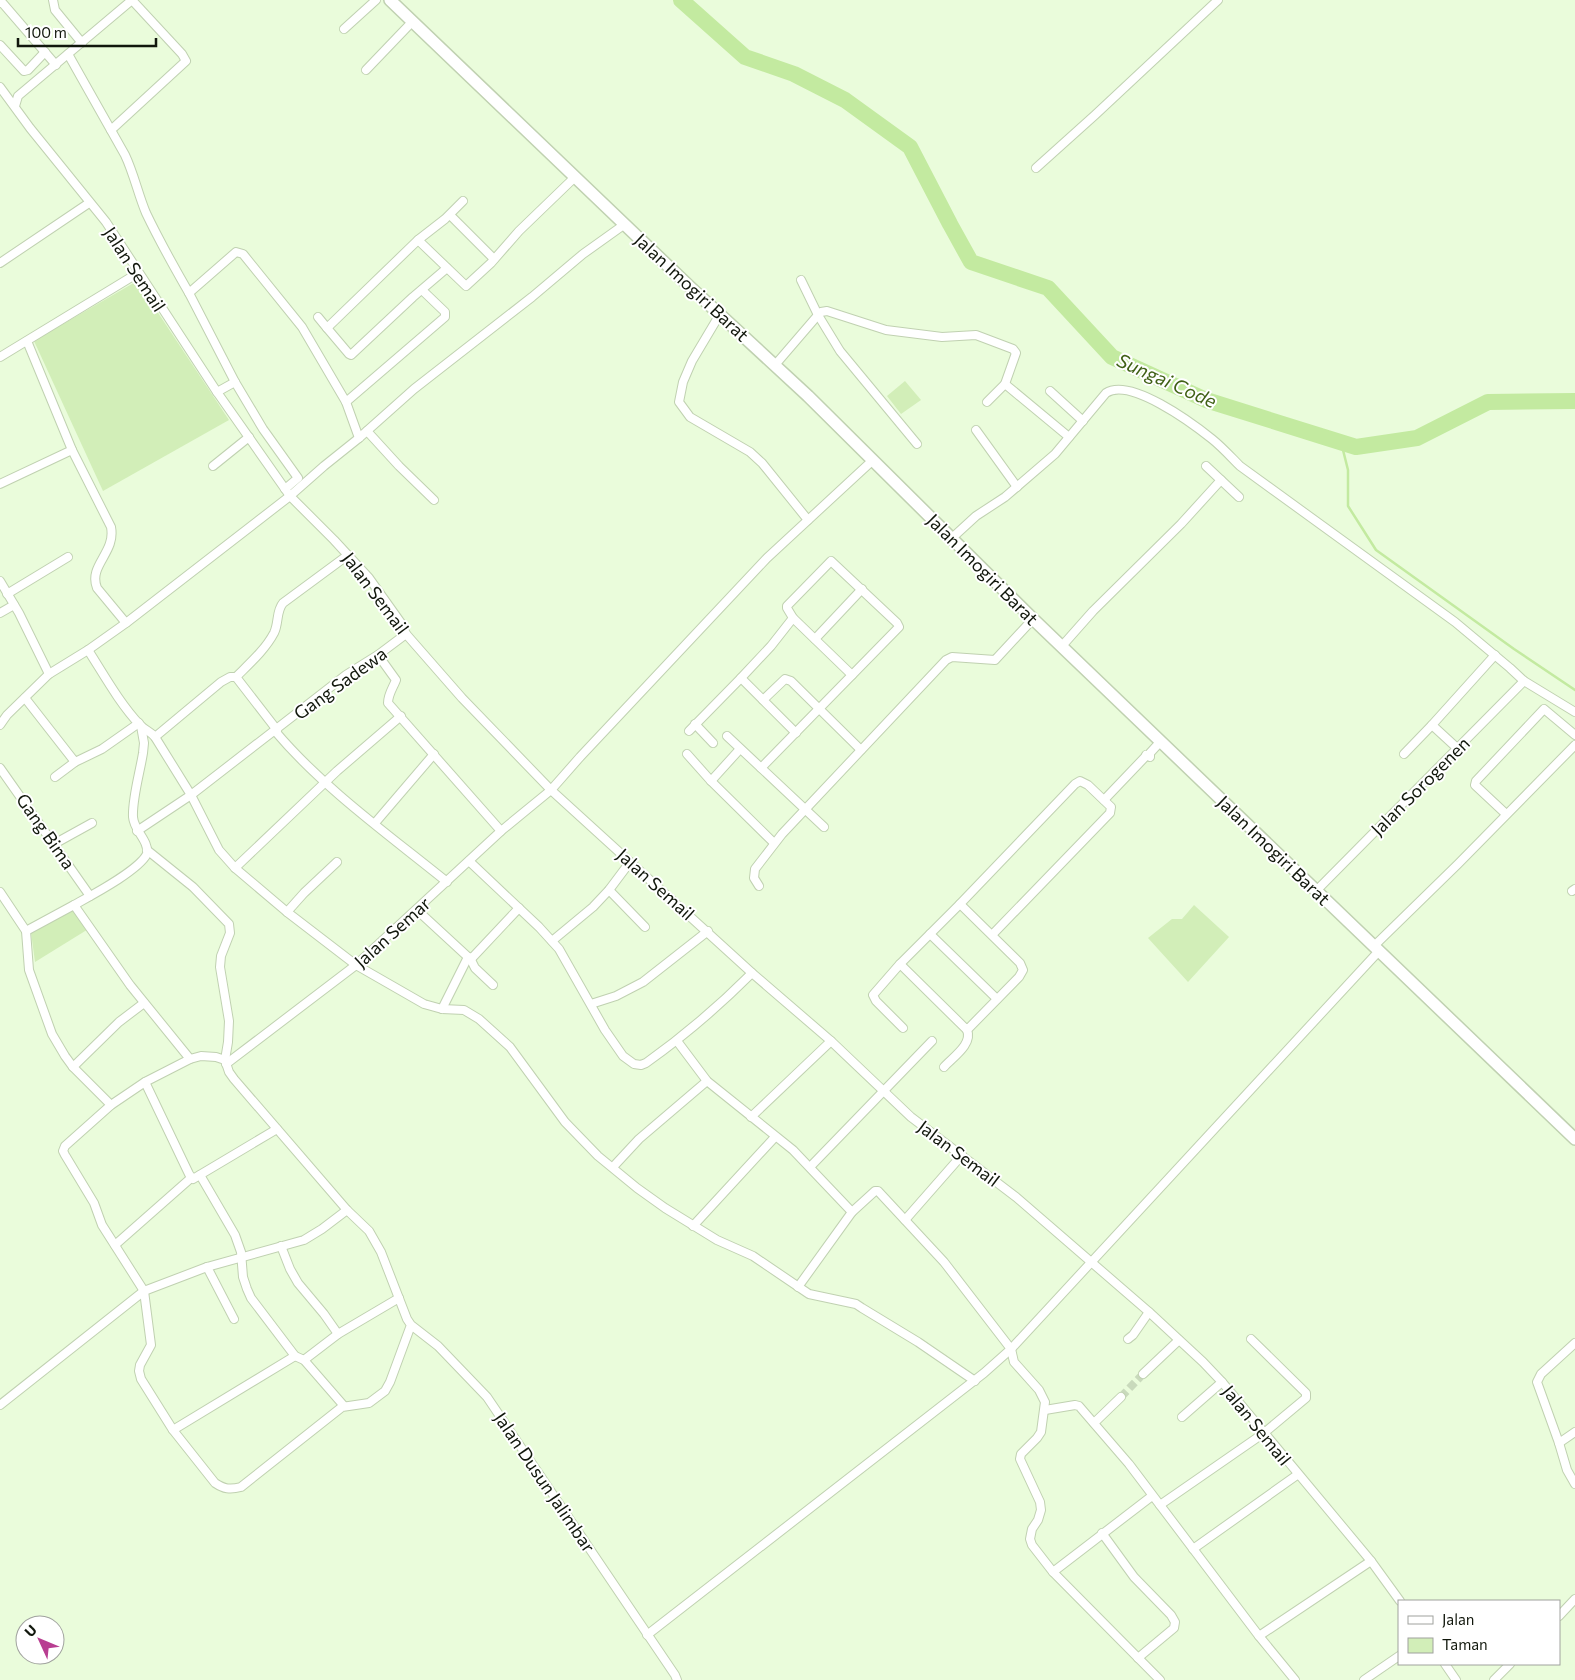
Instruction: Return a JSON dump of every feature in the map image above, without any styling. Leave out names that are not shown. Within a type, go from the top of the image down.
[{"type":"main road","name":"Jalan Imogiri Barat","points":[[390,0],[575,178],[775,365],[1033,619],[1575,1139]]},
{"type":"street","points":[[0,0],[56,65]]},
{"type":"street","points":[[53,0],[55,10],[82,43]]},
{"type":"street","points":[[15,106],[18,96],[132,0],[182,54],[186,61],[111,130]]},
{"type":"street","points":[[344,30],[376,0]]},
{"type":"street","points":[[1036,168],[1218,0]]},
{"type":"street","points":[[366,70],[412,22]]},
{"type":"street","points":[[0,45],[24,71],[28,70],[45,52]]},
{"type":"street","points":[[68,54],[126,155],[147,214],[234,382],[298,478],[285,489]]},
{"type":"street","points":[[2,90],[18,96]]},
{"type":"street","name":"Jalan Semail","points":[[2,90],[89,203],[106,222],[217,392],[290,496],[369,578],[401,623],[406,634],[462,698],[551,790],[831,1042],[911,1117],[1016,1196],[1179,1340],[1222,1382],[1370,1561],[1399,1600]]},
{"type":"street","points":[[418,240],[466,286],[519,231],[575,178]]},
{"type":"street","points":[[327,328],[418,240],[450,215],[464,201]]},
{"type":"street","points":[[0,263],[89,203]]},
{"type":"street","points":[[450,215],[494,259]]},
{"type":"street","points":[[0,724],[49,674],[88,650],[126,623],[290,496],[414,389],[532,297],[583,254],[625,224]]},
{"type":"street","points":[[189,293],[236,252],[241,252],[302,327],[346,402],[359,438]]},
{"type":"street","points":[[318,317],[347,353],[351,355],[447,268]]},
{"type":"street","points":[[0,357],[138,273]]},
{"type":"street","points":[[801,280],[818,315],[843,355],[917,444]]},
{"type":"street","points":[[346,402],[445,317],[445,312],[422,290]]},
{"type":"street","points":[[775,365],[818,315],[821,312],[827,311],[886,330],[942,337],[976,335],[1016,353],[1005,384],[987,402]]},
{"type":"street","points":[[720,314],[692,361],[679,402],[690,417],[750,452],[762,463],[808,520]]},
{"type":"street","points":[[27,341],[72,450],[106,514],[113,534],[108,551],[95,572],[95,582],[97,588],[126,623]]},
{"type":"street","points":[[217,392],[234,382]]},
{"type":"street","points":[[1005,384],[1069,437]]},
{"type":"street","points":[[952,538],[976,516],[1017,487],[1055,454],[1106,393],[1115,389],[1140,394],[1162,405],[1206,435],[1240,466],[1431,604],[1495,655],[1524,681],[1575,712]]},
{"type":"street","points":[[1050,391],[1083,421]]},
{"type":"street","points":[[976,430],[1017,487]]},
{"type":"street","points":[[366,431],[434,500]]},
{"type":"street","points":[[213,466],[249,437]]},
{"type":"street","points":[[256,447],[269,437]]},
{"type":"street","points":[[0,484],[72,450]]},
{"type":"street","name":"Jalan Semar","points":[[225,1062],[356,965],[501,831],[551,790],[767,558],[873,460]]},
{"type":"street","points":[[1206,466],[1239,497]]},
{"type":"street","points":[[1062,646],[1093,611],[1182,524],[1221,480]]},
{"type":"street","points":[[154,735],[225,679],[236,677],[255,658],[275,631],[279,615],[278,611],[282,603],[348,555]]},
{"type":"street","points":[[8,594],[68,557]]},
{"type":"street","points":[[761,768],[796,733],[852,675],[899,626],[862,589],[830,561],[786,608],[793,618],[852,675]]},
{"type":"street","points":[[0,581],[49,674]]},
{"type":"street","points":[[815,639],[862,589]]},
{"type":"street","points":[[0,613],[14,605]]},
{"type":"street","points":[[689,731],[771,646],[793,618]]},
{"type":"street","points":[[759,886],[754,878],[755,869],[774,843],[946,660],[952,657],[994,660],[1033,619]]},
{"type":"street","name":"Gang Sadewa","points":[[137,831],[191,795],[346,675],[378,655],[406,634]]},
{"type":"street","points":[[88,650],[142,726],[154,735],[191,795],[213,840],[235,868],[287,912],[356,965],[424,1004],[442,1009],[464,1010],[479,1019],[510,1047],[565,1122],[598,1156],[637,1188],[694,1226],[718,1240],[753,1256],[809,1294],[856,1304],[918,1342],[975,1381]]},
{"type":"street","points":[[378,655],[396,680],[394,688],[388,696],[388,702],[501,831]]},
{"type":"street","points":[[1404,754],[1495,655]]},
{"type":"street","points":[[236,677],[287,746],[325,782],[447,882]]},
{"type":"street","points":[[741,678],[796,733]]},
{"type":"street","points":[[763,700],[782,681],[787,679],[861,750]]},
{"type":"street","name":"Jalan Sorogenen","points":[[1316,890],[1524,681]]},
{"type":"street","points":[[25,698],[75,762]]},
{"type":"street","points":[[1506,814],[1475,785],[1476,781],[1544,709],[1575,735]]},
{"type":"street","points":[[235,868],[325,782],[401,716]]},
{"type":"street","points":[[695,724],[713,743]]},
{"type":"street","points":[[1432,725],[1457,748]]},
{"type":"street","points":[[55,777],[75,762],[142,726]]},
{"type":"street","points":[[142,726],[143,753],[133,815],[137,831],[144,841],[147,850],[192,887],[229,924],[230,934],[221,956],[220,967],[229,1021],[225,1062],[216,1057],[201,1056],[145,1082],[111,1105],[101,1116],[65,1146],[63,1151],[94,1203],[102,1225],[144,1291],[151,1345],[140,1365],[141,1380],[173,1430],[215,1483],[222,1488],[231,1490],[242,1486],[344,1406],[369,1403],[385,1391],[411,1325]]},
{"type":"street","points":[[727,736],[824,827]]},
{"type":"street","points":[[1104,800],[1161,742]]},
{"type":"street","points":[[647,1635],[975,1381],[1010,1349],[1376,949],[1575,745]]},
{"type":"street","points":[[711,781],[740,749]]},
{"type":"street","points":[[375,823],[434,754]]},
{"type":"street","points":[[687,754],[711,781],[774,843]]},
{"type":"street","name":"Gang Bima","points":[[0,768],[90,896]]},
{"type":"street","points":[[903,1028],[876,1001],[873,994],[1075,784],[1080,781],[1086,783],[1111,807],[1110,813],[992,935]]},
{"type":"street","points":[[54,844],[92,823]]},
{"type":"street","points":[[26,931],[90,896],[138,865],[144,858],[147,850]]},
{"type":"street","points":[[469,861],[559,949],[605,1030],[623,1056],[634,1064],[646,1063],[677,1041],[720,1005],[752,972]]},
{"type":"street","points":[[287,912],[304,892],[337,862]]},
{"type":"street","points":[[552,941],[593,907],[610,890],[630,862]]},
{"type":"street","points":[[610,890],[645,928]]},
{"type":"street","points":[[0,892],[26,931],[28,970],[52,1034],[73,1067],[111,1105]]},
{"type":"street","points":[[960,904],[1020,963],[1023,970],[1019,977],[967,1030]]},
{"type":"street","points":[[74,905],[116,966],[190,1060]]},
{"type":"street","points":[[442,1009],[469,958],[474,957],[519,908]]},
{"type":"street","points":[[417,910],[469,958],[475,968],[493,985]]},
{"type":"street","points":[[591,1004],[616,996],[644,982],[708,932]]},
{"type":"street","points":[[930,934],[997,999]]},
{"type":"street","points":[[900,964],[967,1030],[968,1042],[944,1067]]},
{"type":"street","points":[[73,1067],[119,1022],[144,1003]]},
{"type":"street","points":[[677,1041],[707,1081],[793,1150],[852,1212]]},
{"type":"street","points":[[810,1168],[932,1041]]},
{"type":"street","points":[[751,1117],[831,1042]]},
{"type":"street","name":"Jalan Dusun Jalimbar","points":[[225,1062],[234,1079],[346,1210],[369,1231],[381,1252],[406,1319],[438,1346],[487,1397],[677,1680]]},
{"type":"street","points":[[613,1167],[639,1139],[707,1081]]},
{"type":"street","points":[[145,1082],[191,1178]]},
{"type":"street","points":[[115,1245],[191,1178],[195,1178],[277,1129]]},
{"type":"street","points":[[694,1226],[775,1137]]},
{"type":"street","points":[[905,1220],[962,1155]]},
{"type":"street","points":[[200,1175],[235,1235],[241,1252],[246,1290],[295,1356],[304,1360],[344,1406]]},
{"type":"street","points":[[798,1287],[852,1212],[877,1190],[944,1262],[1010,1349],[1014,1362],[1043,1396],[1045,1410],[1040,1432],[1021,1454],[1020,1459],[1040,1502],[1041,1510],[1030,1539],[1032,1545],[1053,1572],[1160,1680]]},
{"type":"street","points":[[0,1405],[144,1291],[207,1267],[304,1240],[322,1229],[346,1210]]},
{"type":"street","points":[[281,1246],[290,1270],[298,1283],[320,1308],[338,1334]]},
{"type":"street","points":[[207,1267],[234,1319]]},
{"type":"street","points":[[304,1360],[338,1334],[398,1298]]},
{"type":"street","points":[[1128,1339],[1133,1335],[1148,1312]]},
{"type":"street","points":[[1160,1505],[1264,1434],[1307,1396],[1251,1338]]},
{"type":"street","points":[[1143,1374],[1179,1340]]},
{"type":"street","points":[[1575,1343],[1541,1374],[1537,1382],[1567,1470],[1575,1484]]},
{"type":"street","points":[[173,1430],[295,1356]]},
{"type":"street","points":[[1182,1417],[1222,1382]]},
{"type":"street","points":[[1094,1423],[1120,1397]]},
{"type":"street","points":[[1045,1410],[1080,1406],[1129,1464],[1259,1636],[1295,1680]]},
{"type":"street","points":[[1559,1443],[1575,1432]]},
{"type":"street","points":[[1193,1549],[1298,1474]]},
{"type":"street","points":[[1053,1572],[1152,1496]]},
{"type":"street","points":[[1102,1533],[1134,1577],[1166,1609],[1175,1622],[1174,1628],[1138,1658]]},
{"type":"street","points":[[1259,1636],[1370,1561]]},
{"type":"street","points":[[1560,1615],[1575,1599]]},
{"type":"street","points":[[1364,1680],[1398,1657]]},
{"type":"street","points":[[1446,1665],[1456,1680]]},
{"type":"street","points":[[1494,1680],[1509,1665]]},
{"type":"green space","points":[[137,281],[229,420],[103,491],[34,341]]},
{"type":"green space","points":[[905,381],[921,400],[901,414],[887,396]]},
{"type":"green space","points":[[1194,905],[1229,937],[1188,982],[1148,938],[1172,919],[1182,919]]},
{"type":"green space","points":[[74,908],[90,928],[35,962],[31,932]]},
{"type":"waterway","name":"Sungai Code","points":[[681,0],[745,57],[794,74],[845,100],[910,147],[971,262],[1048,288],[1112,357],[1206,400],[1356,447],[1417,438],[1488,402],[1575,401]]},
{"type":"waterway","points":[[1341,442],[1348,470],[1348,506],[1376,550],[1514,649],[1575,690]]},
{"type":"tunnel","points":[[1121,1397],[1143,1374]]}]
